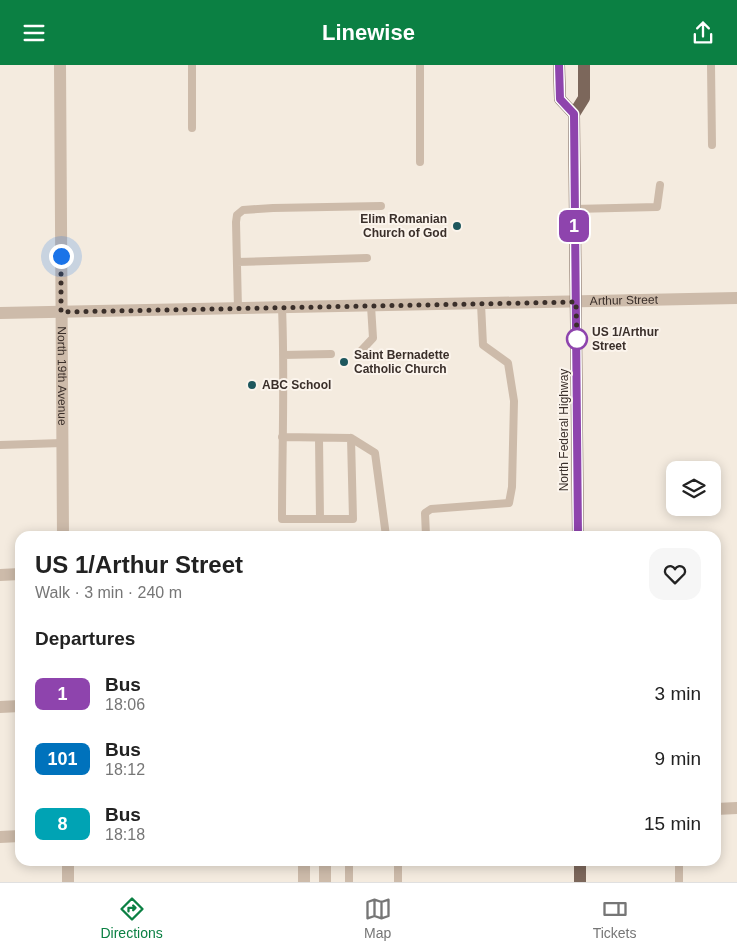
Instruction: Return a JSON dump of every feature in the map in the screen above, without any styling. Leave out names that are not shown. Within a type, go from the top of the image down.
[{"type":"main road","points":[[559,65],[560,99],[574,114],[584,99],[584,65]]},
{"type":"main road","name":"North Federal Highway","points":[[574,114],[578,531]]},
{"type":"main road","points":[[580,866],[580,882]]},
{"type":"street","name":"North 19th Avenue","points":[[60,65],[63,531]]},
{"type":"street","name":"Arthur Street","points":[[0,313],[737,298]]},
{"type":"street","points":[[0,575],[15,575]]},
{"type":"street","points":[[0,707],[15,707]]},
{"type":"street","points":[[721,809],[737,808]]},
{"type":"street","points":[[0,837],[15,836]]},
{"type":"street","points":[[68,866],[68,882]]},
{"type":"street","points":[[304,866],[304,882]]},
{"type":"street","points":[[325,866],[325,882]]},
{"type":"lane","points":[[192,65],[192,127]]},
{"type":"lane","points":[[420,65],[420,162]]},
{"type":"lane","points":[[711,65],[712,145]]},
{"type":"lane","points":[[574,209],[657,207],[660,185]]},
{"type":"lane","points":[[238,309],[237,215],[244,210],[273,208],[381,206]]},
{"type":"lane","points":[[236,262],[367,258]]},
{"type":"lane","points":[[426,531],[424,513],[431,509],[509,503],[512,487],[514,401],[508,363],[483,345],[481,304]]},
{"type":"lane","points":[[359,353],[373,338],[371,306]]},
{"type":"lane","points":[[282,308],[282,519],[353,519],[351,438]]},
{"type":"lane","points":[[283,355],[331,354]]},
{"type":"lane","points":[[282,437],[351,438],[375,453],[385,531]]},
{"type":"lane","points":[[319,438],[320,519]]},
{"type":"lane","points":[[0,445],[62,443]]},
{"type":"lane","points":[[349,866],[349,882]]},
{"type":"lane","points":[[398,866],[398,882]]},
{"type":"lane","points":[[679,866],[679,882]]},
{"type":"bus line","name":"1","points":[[559,65],[560,99],[574,114],[578,531]]},
{"type":"place","name":"Elim Romanian Church of God","points":[[457,226]]},
{"type":"place","name":"US 1/Arthur Street","points":[[577,339]]},
{"type":"place","name":"Saint Bernadette Catholic Church","points":[[344,362]]},
{"type":"place","name":"ABC School","points":[[252,385]]},
{"type":"route","points":[[61,256],[61,312],[576,302],[577,341],[577,339]]}]
